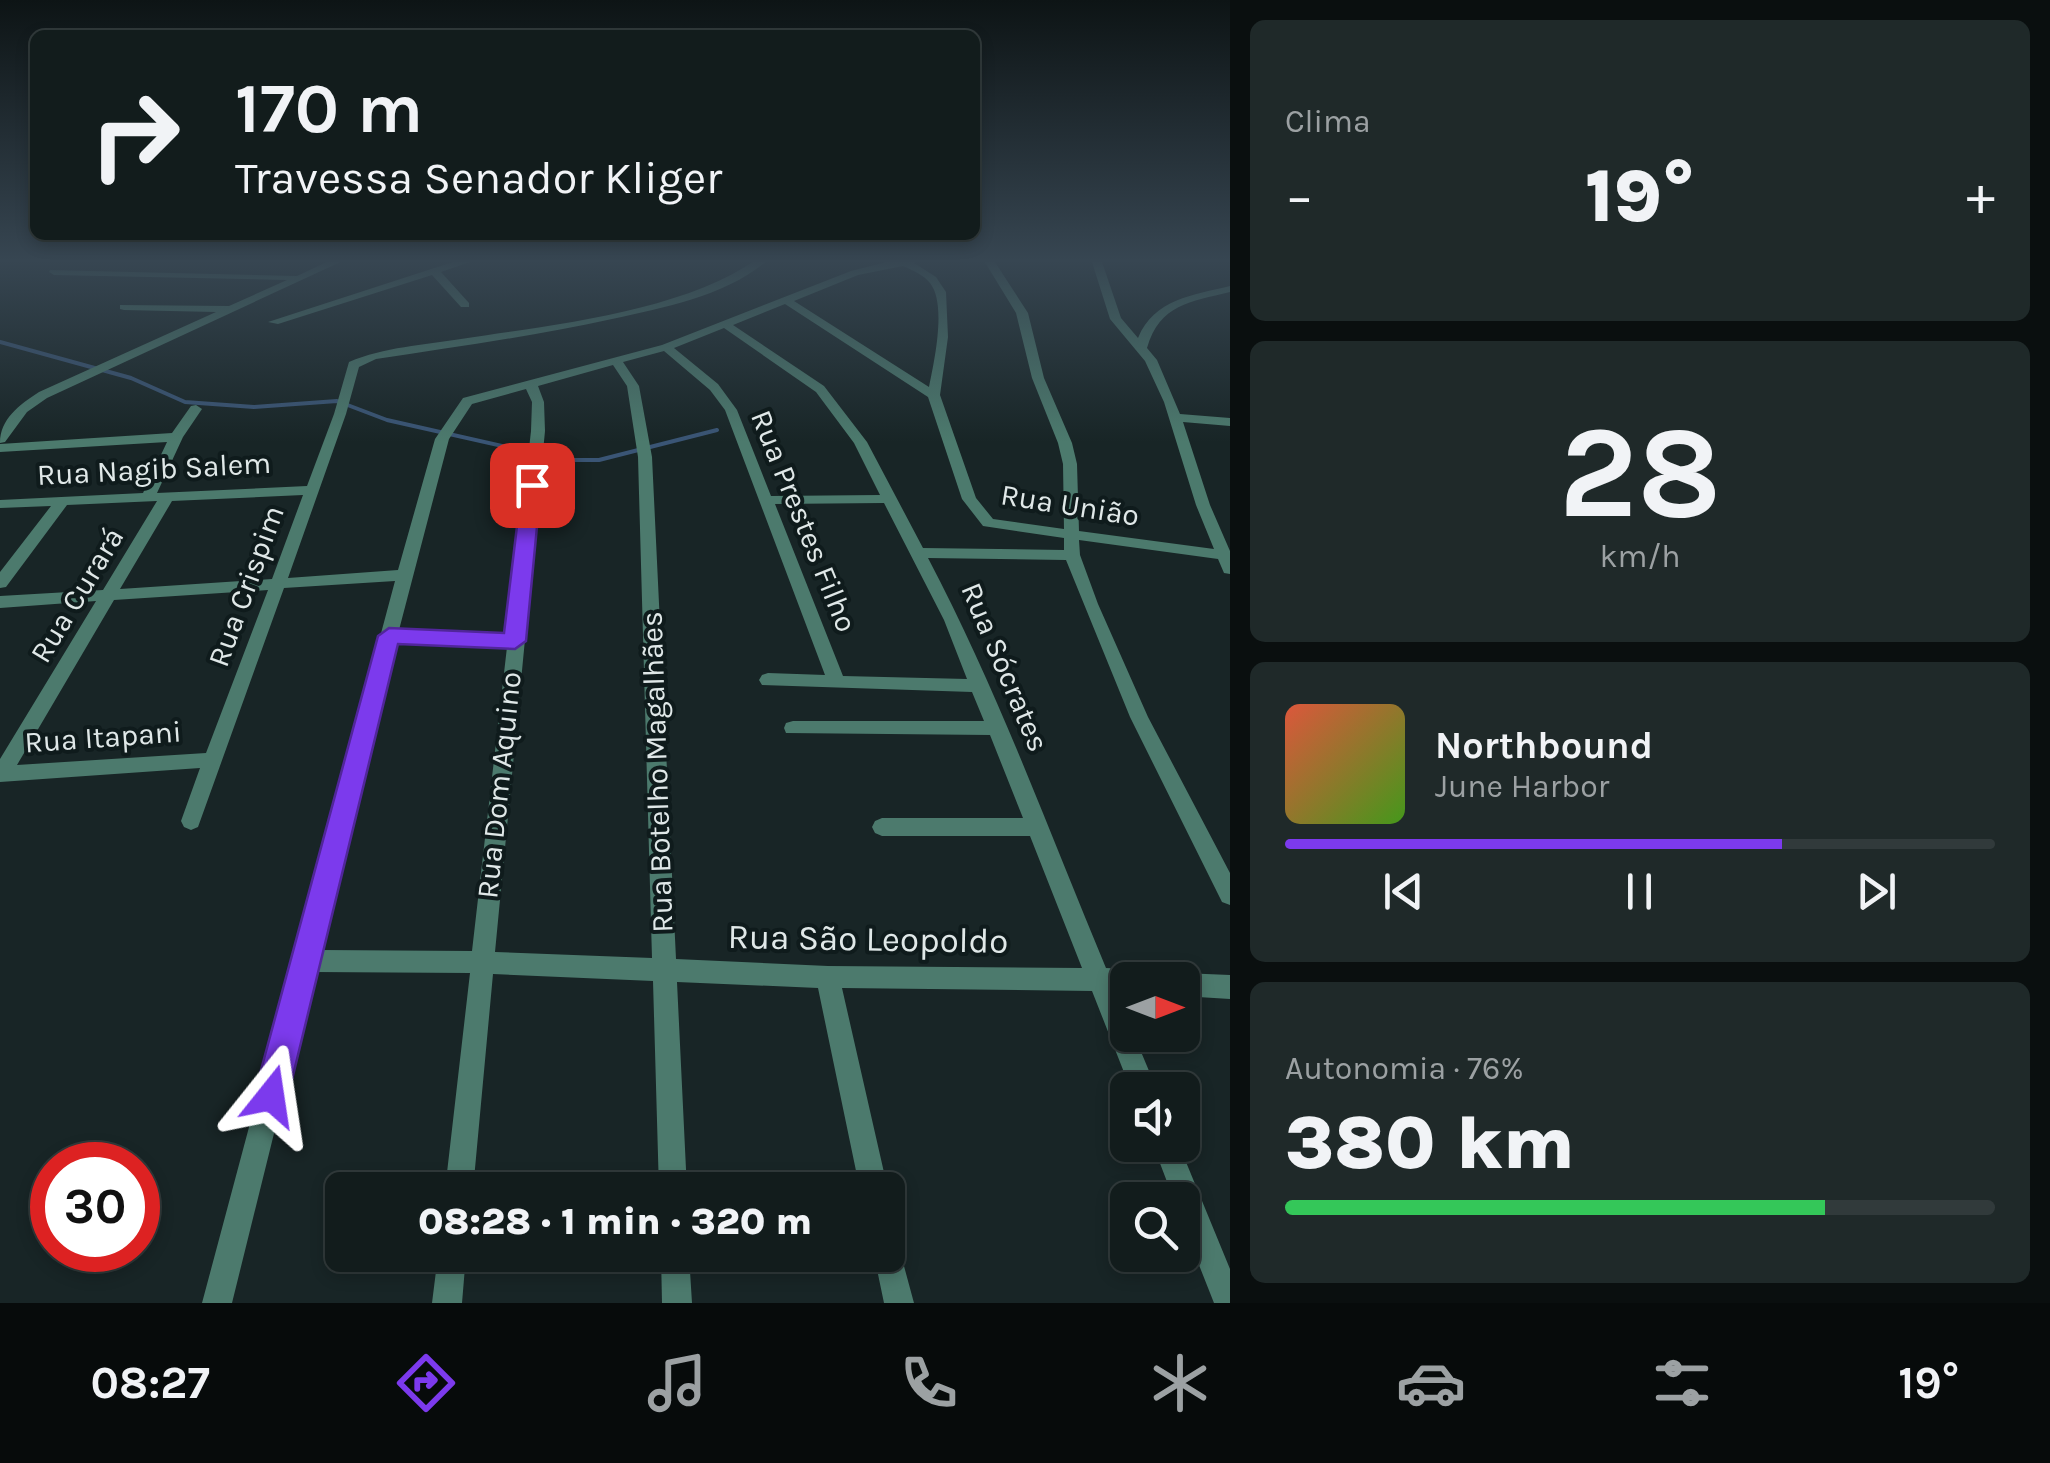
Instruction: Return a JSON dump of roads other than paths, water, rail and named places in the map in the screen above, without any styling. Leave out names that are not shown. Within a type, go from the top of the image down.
[{"type":"street","points":[[0,439],[12,420],[43,395],[207,320]]},
{"type":"street","points":[[274,322],[281,320]]},
{"type":"street","name":"Rua Crispim","points":[[191,821],[210,760],[340,414],[351,370],[373,356],[583,320]]},
{"type":"street","points":[[216,1303],[438,454],[460,406],[478,396],[666,348],[743,320]]},
{"type":"street","points":[[816,320],[934,395],[941,320]]},
{"type":"street","points":[[1024,320],[1038,378],[1064,444],[1071,481],[1072,555],[1139,717],[1230,895]]},
{"type":"street","points":[[1117,320],[1142,348],[1159,376],[1226,562]]},
{"type":"street","points":[[1142,348],[1152,320]]},
{"type":"street","name":"Rua Sócrates","points":[[728,326],[800,373],[833,402],[860,442],[981,686],[1137,1072]]},
{"type":"street","name":"Rua Prestes Filho","points":[[666,348],[714,387],[732,410],[836,681]]},
{"type":"street","name":"Rua Botelho Magalhães","points":[[616,361],[633,386],[645,457],[672,1172]]},
{"type":"street","name":"Rua Dom Aquino","points":[[461,1172],[539,414],[530,382]]},
{"type":"street","name":"Rua União","points":[[934,395],[969,499],[981,518],[1002,526],[1226,562]]},
{"type":"street","name":"Rua Curará","points":[[1,774],[110,594],[159,495],[176,437],[196,409]]},
{"type":"street","points":[[1174,417],[1230,422]]},
{"type":"street","points":[[0,448],[176,437]]},
{"type":"street","name":"Rua Nagib Salem","points":[[0,504],[310,490]]},
{"type":"street","points":[[766,500],[886,498]]},
{"type":"street","points":[[0,583],[63,501]]},
{"type":"street","points":[[917,552],[1072,555]]},
{"type":"street","points":[[0,602],[406,575]]},
{"type":"street","points":[[389,636],[515,641]]},
{"type":"street","points":[[768,680],[981,686]]},
{"type":"street","points":[[794,728],[998,728]]},
{"type":"street","name":"Rua Itapani","points":[[1,774],[210,760]]},
{"type":"street","points":[[882,827],[1038,827]]},
{"type":"street","name":"Rua São Leopoldo","points":[[307,961],[481,962],[828,978],[1110,979]]},
{"type":"street","points":[[828,978],[870,1172]]},
{"type":"street","points":[[1200,985],[1230,986]]},
{"type":"street","points":[[1173,1162],[1229,1303]]},
{"type":"street","points":[[447,1303],[450,1272]]},
{"type":"street","points":[[676,1272],[677,1303]]},
{"type":"street","points":[[892,1272],[900,1303]]},
{"type":"waterway","points":[[0,342],[131,378],[185,402],[254,407],[337,401],[387,420],[564,460],[599,460],[717,430]]}]
